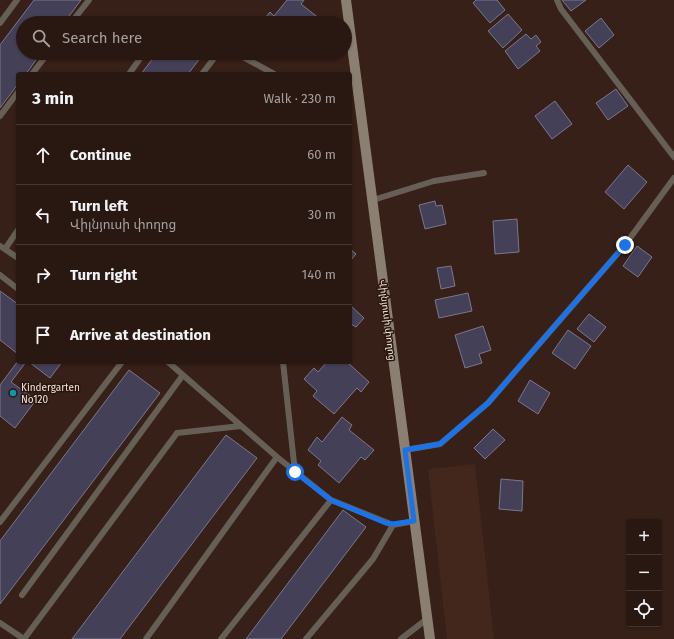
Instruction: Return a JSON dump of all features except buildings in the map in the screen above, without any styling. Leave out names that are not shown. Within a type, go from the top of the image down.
[{"type":"street","name":"Վիլնյուսի փողոց","points":[[346,0],[347,16]]},
{"type":"street","name":"Վիլնյուսի փողոց","points":[[352,60],[372,200],[430,639]]},
{"type":"lane","points":[[0,23],[17,0]]},
{"type":"lane","points":[[76,16],[89,0]]},
{"type":"lane","points":[[557,0],[561,9],[674,157]]},
{"type":"lane","points":[[34,72],[43,60]]},
{"type":"lane","points":[[130,72],[139,60]]},
{"type":"lane","points":[[204,72],[213,60]]},
{"type":"lane","points":[[249,60],[270,72]]},
{"type":"lane","points":[[0,116],[16,95]]},
{"type":"lane","points":[[372,200],[434,181],[484,173]]},
{"type":"lane","points":[[405,450],[440,444],[488,403],[625,245],[674,178]]},
{"type":"lane","points":[[16,232],[2,248],[16,257]]},
{"type":"lane","points":[[0,275],[16,287]]},
{"type":"lane","points":[[0,522],[120,364]]},
{"type":"lane","points":[[170,364],[277,457],[331,500],[393,524],[414,521]]},
{"type":"lane","points":[[283,364],[295,472]]},
{"type":"lane","points":[[22,595],[183,375]]},
{"type":"lane","points":[[0,623],[24,639],[177,433],[241,426]]},
{"type":"lane","points":[[146,639],[277,457]]},
{"type":"lane","points":[[221,639],[331,500]]},
{"type":"lane","points":[[306,639],[373,559],[393,524]]},
{"type":"lane","points":[[401,639],[428,619]]},
{"type":"shaded area","points":[[475,464],[494,639],[447,639],[428,469]]},
{"type":"place","name":"Kindergarten No120","points":[[13,393]]},
{"type":"route","points":[[295,472],[331,500],[386,523],[393,524],[414,521],[405,450],[440,444],[488,403],[625,245]]}]
